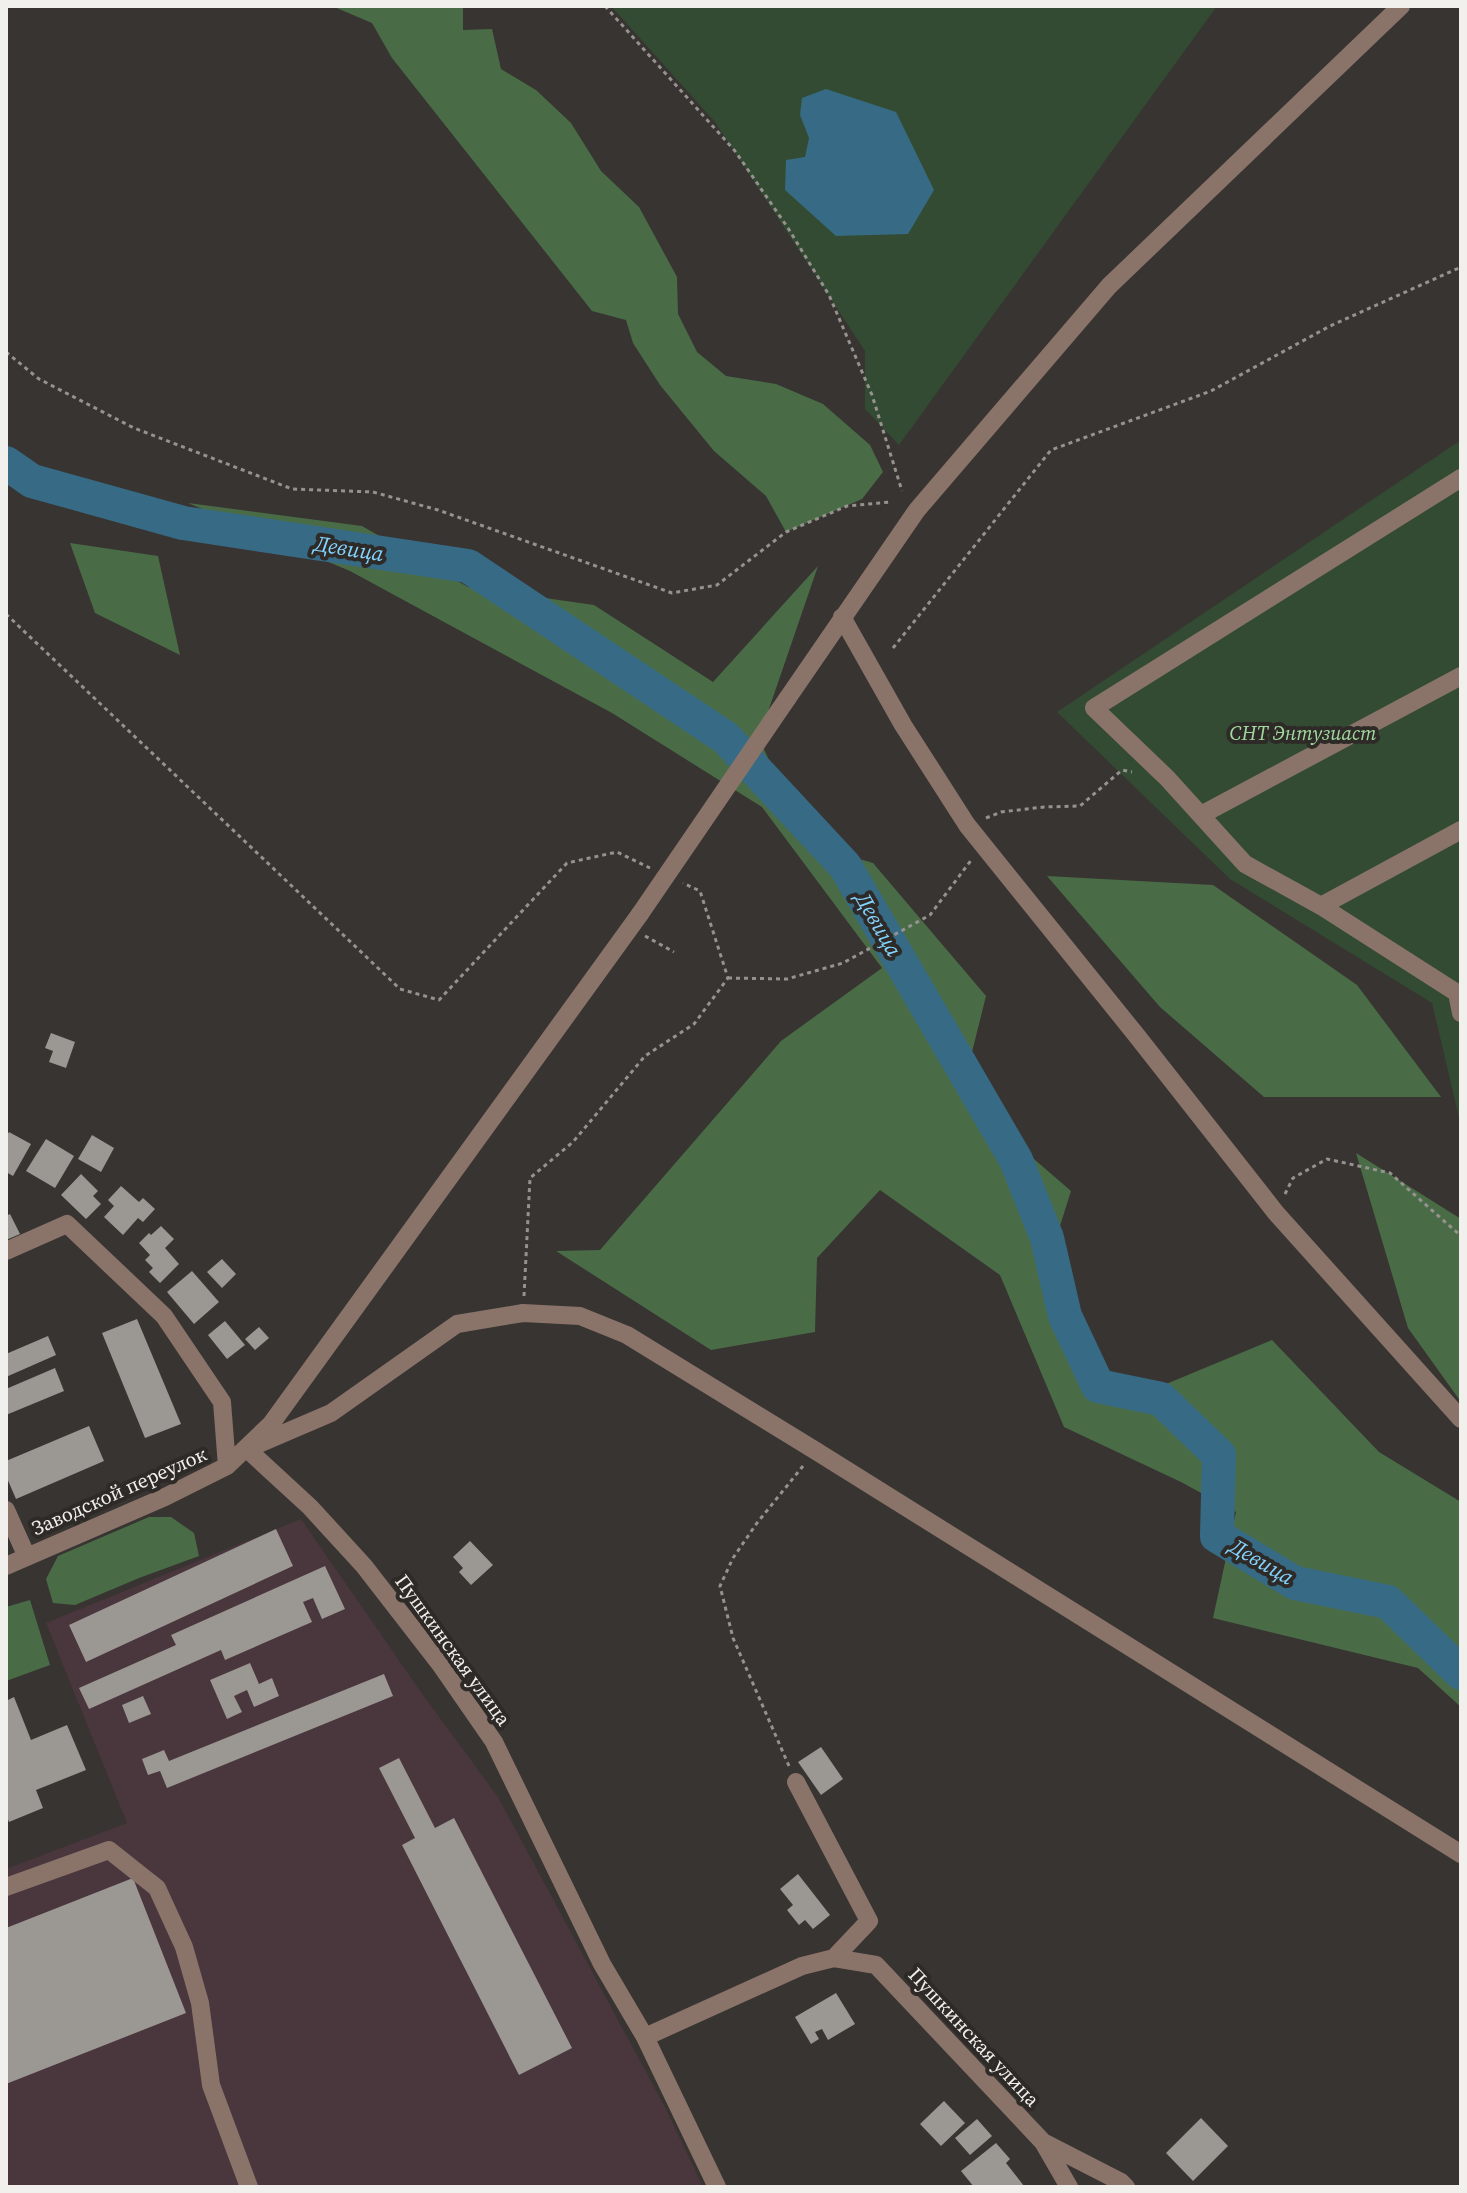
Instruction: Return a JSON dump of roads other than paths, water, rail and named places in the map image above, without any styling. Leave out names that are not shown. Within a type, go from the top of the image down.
[{"type":"street","points":[[247,1449],[271,1424],[640,914],[917,510],[1109,286],[1401,6]]},
{"type":"street","points":[[1461,478],[1094,708],[1167,778],[1245,864],[1321,906],[1459,992],[1461,1013]]},
{"type":"street","points":[[842,617],[903,725],[967,825],[1276,1213],[1461,1419]]},
{"type":"street","points":[[1201,815],[1461,676]]},
{"type":"street","points":[[1321,906],[1461,830]]},
{"type":"street","points":[[6,1251],[67,1224],[164,1316],[222,1402],[227,1466]]},
{"type":"street","points":[[247,1449],[331,1413],[457,1324],[523,1313],[580,1316],[627,1335],[1461,1854]]},
{"type":"street","name":"Заводской переулок","points":[[6,1566],[165,1497],[227,1466],[247,1449]]},
{"type":"street","name":"Пушкинская улица","points":[[247,1449],[310,1507],[364,1566],[440,1664],[494,1742],[602,1964],[645,2037],[717,2187]]},
{"type":"street","points":[[6,1510],[27,1557]]},
{"type":"street","points":[[796,1782],[869,1921],[834,1958]]},
{"type":"street","points":[[6,1887],[109,1850],[157,1888],[184,1947],[200,2003],[211,2085],[249,2187]]},
{"type":"street","name":"Пушкинская улица","points":[[645,2037],[802,1966],[834,1958],[876,1965],[1043,2142],[1069,2187]]},
{"type":"street","points":[[1043,2142],[1126,2187]]},
{"type":"water","points":[[826,89],[896,112],[934,190],[908,234],[836,236],[785,190],[786,160],[805,157],[809,138],[800,115],[802,98]]},
{"type":"waterway","name":"Девица","points":[[6,463],[32,481],[183,523],[468,566],[726,738],[845,866],[1016,1160],[1047,1238],[1065,1316],[1098,1386],[1161,1399],[1219,1455],[1217,1536],[1295,1583],[1388,1602],[1461,1673]]},
{"type":"park label","name":"СНТ Энтузиаст","points":[[1303,733]]}]
